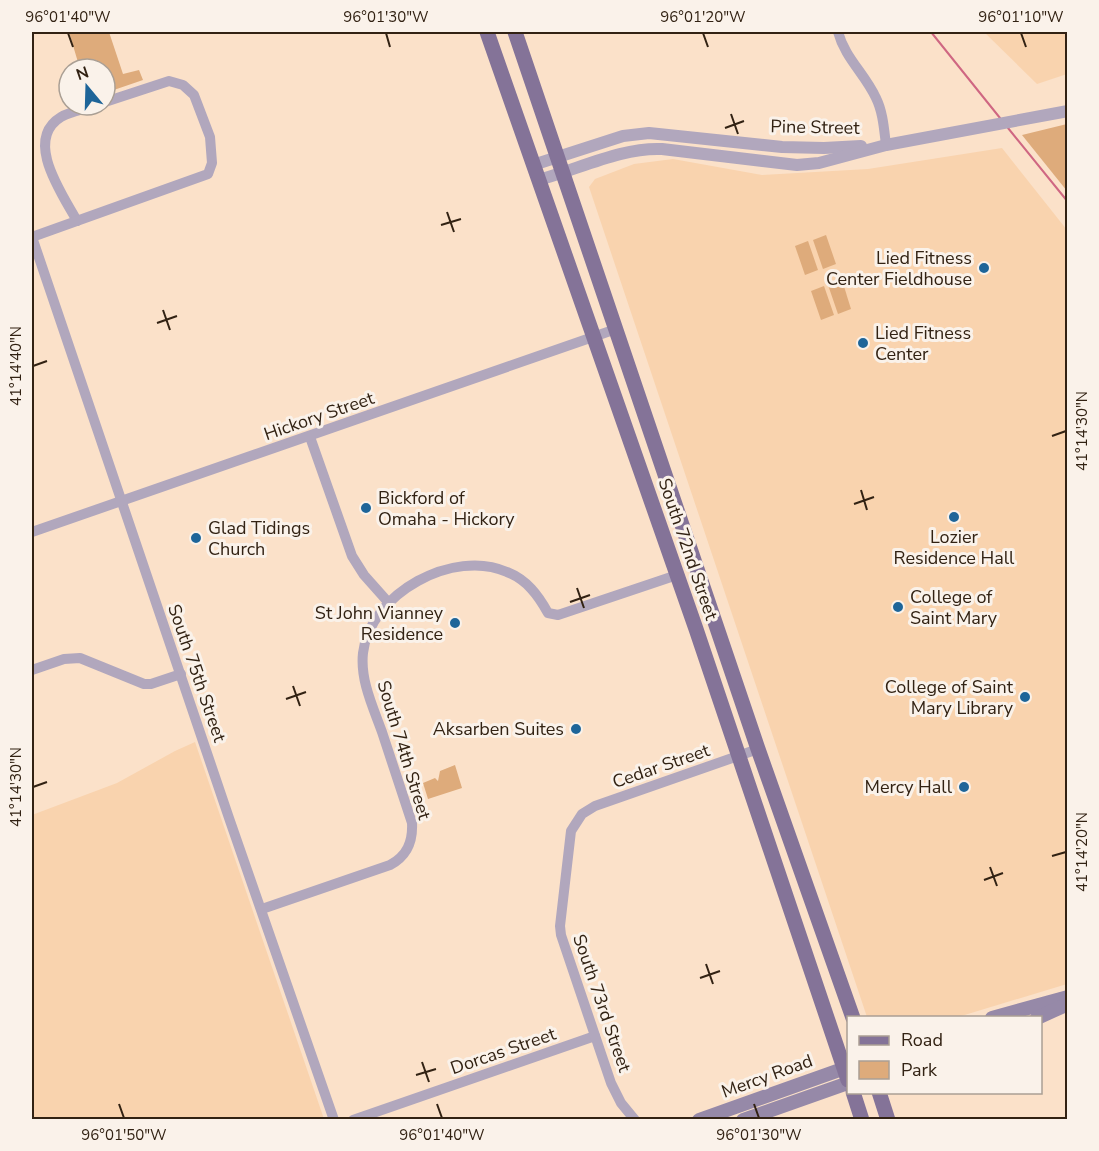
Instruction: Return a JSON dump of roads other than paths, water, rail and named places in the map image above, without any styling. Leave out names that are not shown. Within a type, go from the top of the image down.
[{"type":"main road","name":"South 72nd Street","points":[[487,32],[677,575],[847,1074]]},
{"type":"main road","name":"South 72nd Street","points":[[515,32],[758,749],[853,1016]]},
{"type":"main road","points":[[996,1016],[1068,997]]},
{"type":"main road","points":[[1039,1016],[1068,1004]]},
{"type":"main road","name":"Mercy Road","points":[[699,1119],[847,1074]]},
{"type":"main road","name":"Mercy Road","points":[[743,1119],[847,1074]]},
{"type":"main road","points":[[854,1094],[862,1119]]},
{"type":"main road","points":[[880,1094],[888,1119]]},
{"type":"street","points":[[838,32],[841,44],[880,106],[886,145]]},
{"type":"street","points":[[32,237],[208,174],[212,163],[211,143],[194,95],[183,85],[169,81],[117,98]]},
{"type":"street","name":"Pine Street","points":[[538,180],[620,154],[646,149],[797,165],[819,164],[886,145],[1068,111]]},
{"type":"street","points":[[61,117],[48,132],[44,148],[48,165],[62,198],[77,221]]},
{"type":"street","name":"Pine Street","points":[[533,165],[623,136],[649,133],[797,148],[886,145]]},
{"type":"street","name":"South 75th Street","points":[[32,237],[35,257],[122,501],[334,1119]]},
{"type":"street","name":"Hickory Street","points":[[32,532],[616,329]]},
{"type":"street","points":[[310,437],[352,556],[364,575],[388,602],[395,595],[420,580],[453,569],[481,565],[497,568],[518,577],[532,589],[548,613],[558,615],[677,575]]},
{"type":"street","name":"South 74th Street","points":[[262,909],[390,865],[402,857],[408,848],[412,823],[368,692],[363,668],[363,652],[369,632],[380,611],[388,602]]},
{"type":"street","points":[[32,670],[64,659],[80,658],[144,684],[152,684],[181,674]]},
{"type":"street","name":"Cedar Street","points":[[578,820],[595,806],[758,749]]},
{"type":"street","name":"South 73rd Street","points":[[578,820],[571,831],[569,841],[561,935],[617,1095],[635,1119]]},
{"type":"street","name":"Dorcas Street","points":[[353,1119],[595,1036]]},
{"type":"waterway","points":[[931,32],[1000,118]]},
{"type":"waterway","points":[[1008,128],[1068,202]]},
{"type":"place","name":"Lied Fitness Center Fieldhouse","points":[[984,268]]},
{"type":"place","name":"Lied Fitness Center","points":[[863,343]]},
{"type":"place","name":"Bickford of Omaha - Hickory","points":[[366,508]]},
{"type":"place","name":"Lozier Residence Hall","points":[[954,517]]},
{"type":"place","name":"Glad Tidings Church","points":[[196,538]]},
{"type":"place","name":"College of Saint Mary","points":[[898,607]]},
{"type":"place","name":"St John Vianney Residence","points":[[455,623]]},
{"type":"place","name":"College of Saint Mary Library","points":[[1025,697]]},
{"type":"place","name":"Aksarben Suites","points":[[576,729]]},
{"type":"place","name":"Mercy Hall","points":[[964,787]]}]
